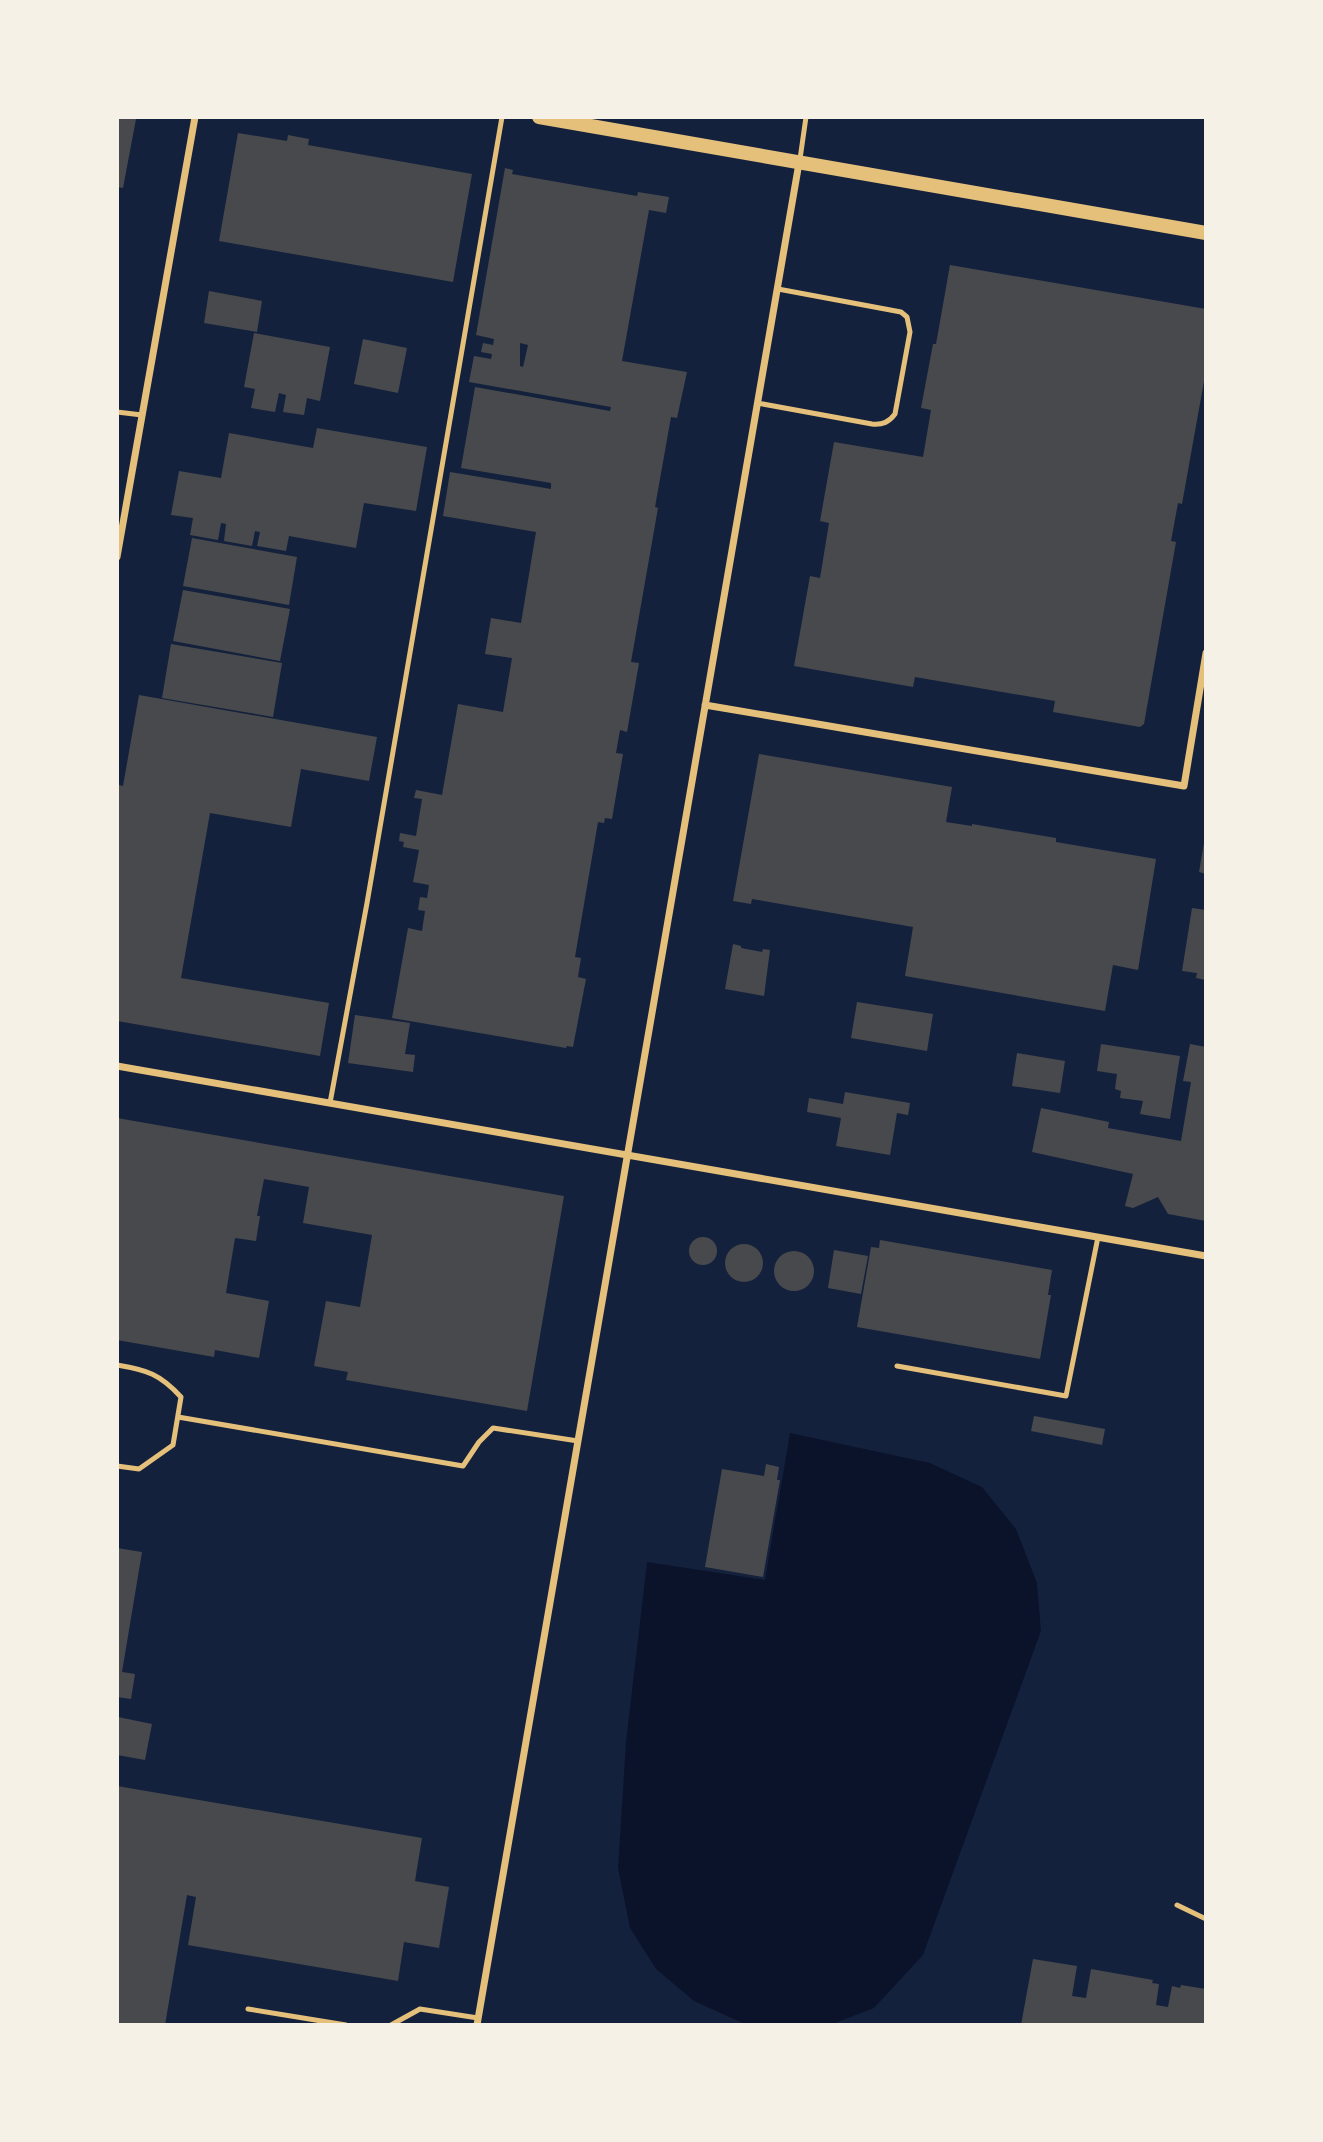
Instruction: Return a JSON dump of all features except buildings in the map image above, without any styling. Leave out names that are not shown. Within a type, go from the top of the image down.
[{"type":"main road","points":[[539,117],[1206,233]]},
{"type":"street","points":[[117,557],[195,117]]},
{"type":"street","points":[[478,2022],[799,163]]},
{"type":"street","points":[[705,705],[1184,786],[1206,653]]},
{"type":"street","points":[[117,1066],[1206,1256]]},
{"type":"lane","points":[[330,1103],[502,117]]},
{"type":"lane","points":[[799,163],[806,117]]},
{"type":"lane","points":[[757,403],[881,425],[895,414],[910,332],[907,317],[901,312],[778,289]]},
{"type":"lane","points":[[117,412],[142,415]]},
{"type":"lane","points":[[897,1366],[1066,1396],[1098,1237]]},
{"type":"lane","points":[[117,1365],[146,1370],[167,1381],[181,1397],[173,1445],[139,1469],[117,1466]]},
{"type":"lane","points":[[178,1417],[463,1466],[479,1442],[493,1428],[578,1441]]},
{"type":"lane","points":[[1177,1905],[1206,1919]]},
{"type":"lane","points":[[248,2009],[346,2025]]},
{"type":"lane","points":[[391,2025],[419,2009],[478,2022]]},
{"type":"water","points":[[790,1433],[930,1463],[982,1487],[1016,1529],[1037,1583],[1041,1631],[923,1955],[874,2008],[830,2025],[747,2025],[694,2001],[656,1969],[630,1928],[618,1868],[626,1742],[647,1562],[765,1580]]}]
